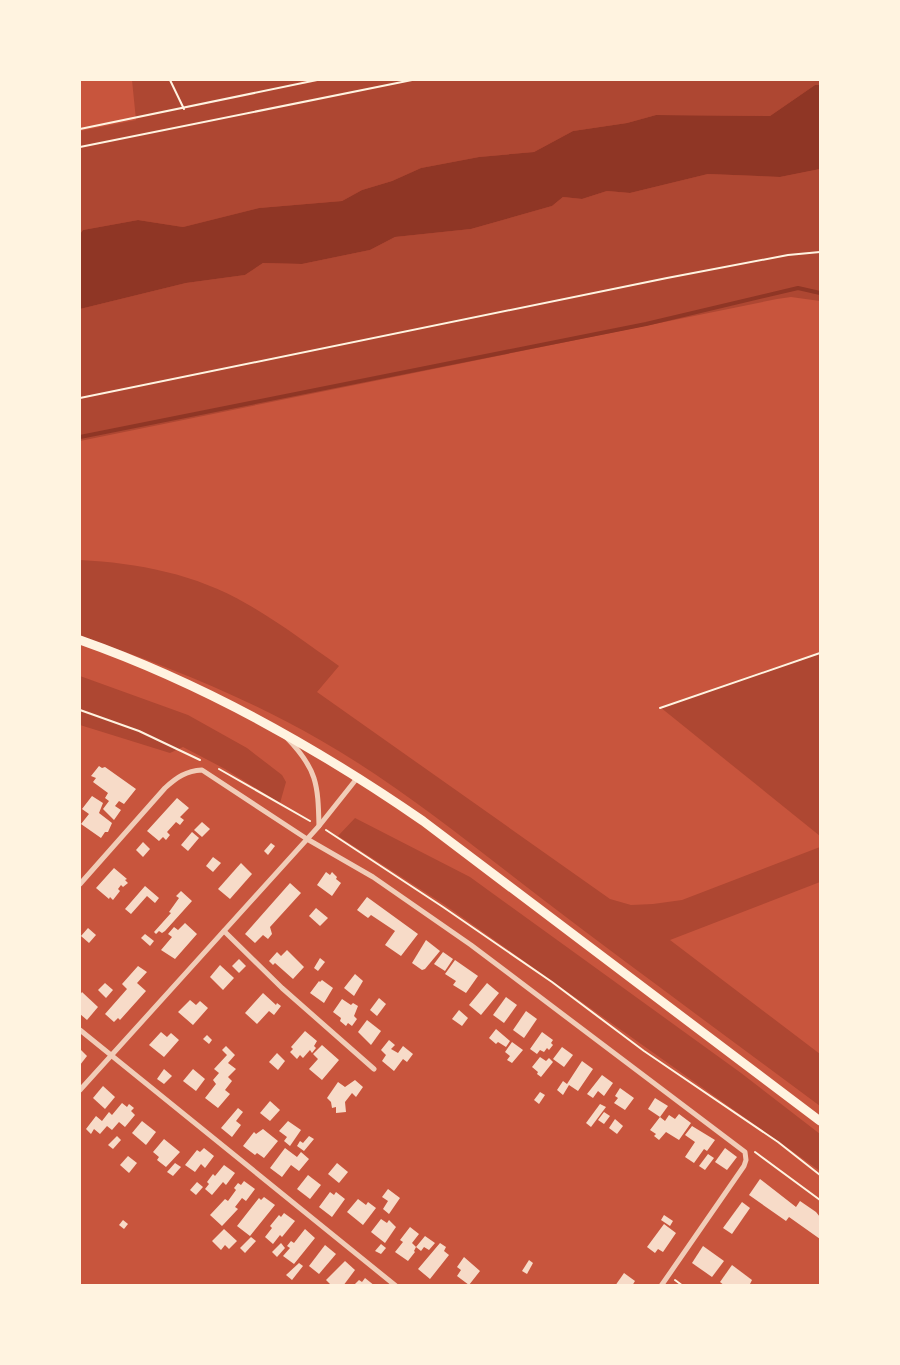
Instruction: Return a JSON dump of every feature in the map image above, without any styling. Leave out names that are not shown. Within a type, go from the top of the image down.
[{"type":"main road","points":[[80,640],[197,688],[279,730],[358,777],[423,821],[820,1122]]},
{"type":"street","points":[[279,730],[303,755],[316,779],[319,826]]},
{"type":"street","points":[[80,884],[165,788],[177,777],[189,771],[202,770],[307,839],[374,876],[471,945],[745,1152],[744,1166],[661,1286]]},
{"type":"street","points":[[80,1090],[319,826],[358,777]]},
{"type":"street","points":[[224,931],[282,988],[374,1068]]},
{"type":"street","points":[[80,1029],[396,1286]]},
{"type":"path","points":[[171,80],[184,109]]},
{"type":"path","points":[[80,129],[317,80]]},
{"type":"path","points":[[80,147],[412,80]]},
{"type":"path","points":[[80,398],[667,278],[788,255],[820,252]]},
{"type":"path","points":[[660,708],[820,653]]},
{"type":"path","points":[[750,1149],[820,1200]]},
{"type":"shaded area","points":[[132,80],[299,80],[303,84],[323,80],[820,80],[820,85],[815,85],[770,116],[656,115],[627,123],[573,131],[534,152],[479,157],[421,168],[392,181],[362,190],[342,201],[259,208],[183,227],[138,220],[83,230],[80,234],[80,131],[136,120]]},
{"type":"shaded area","points":[[815,85],[820,85],[820,169],[780,177],[708,174],[630,193],[607,191],[582,199],[563,197],[552,206],[471,229],[395,237],[370,250],[302,264],[263,263],[245,275],[186,283],[80,309],[80,234],[83,230],[138,220],[183,227],[259,208],[342,201],[362,190],[392,181],[421,168],[479,157],[534,152],[573,131],[627,123],[656,115],[770,116]]},
{"type":"shaded area","points":[[820,169],[820,301],[791,297],[777,299],[80,441],[80,309],[186,283],[245,275],[263,263],[302,264],[370,250],[395,237],[471,229],[552,206],[563,197],[582,199],[607,191],[630,193],[708,174],[780,177]]},
{"type":"shaded area","points":[[80,560],[145,567],[187,578],[228,594],[271,618],[339,666],[317,692],[610,899],[631,905],[682,900],[820,847],[820,882],[670,940],[820,1054],[820,1106],[433,815],[349,757],[291,724],[232,695],[80,636]]},
{"type":"shaded area","points":[[820,652],[820,836],[660,707]]},
{"type":"shaded area","points":[[80,676],[188,715],[247,748],[282,775],[286,782],[280,803],[225,769],[183,747],[170,753],[80,725]]},
{"type":"shaded area","points":[[355,818],[470,877],[741,1073],[820,1134],[820,1171],[445,905],[338,836]]},
{"type":"building","points":[[99,766],[105,767],[136,789],[124,804],[119,801],[115,806],[121,810],[114,820],[103,809],[109,801],[105,798],[108,793],[93,782],[96,778],[91,776]]},
{"type":"building","points":[[92,796],[103,803],[99,813],[112,823],[108,832],[105,832],[101,838],[81,824],[89,814],[82,809]]},
{"type":"building","points":[[177,798],[189,808],[180,817],[184,820],[180,825],[176,822],[167,832],[170,835],[166,840],[163,837],[159,841],[147,831]]},
{"type":"building","points":[[202,822],[210,829],[202,837],[194,830]]},
{"type":"building","points":[[192,832],[199,838],[188,851],[181,845]]},
{"type":"building","points":[[143,842],[150,849],[143,857],[136,850]]},
{"type":"building","points":[[271,843],[275,846],[268,855],[264,851]]},
{"type":"building","points":[[213,857],[221,863],[213,872],[206,866]]},
{"type":"building","points":[[241,863],[252,874],[230,899],[218,889]]},
{"type":"building","points":[[114,868],[127,879],[125,880],[128,883],[123,887],[121,885],[118,889],[120,891],[113,900],[96,888]]},
{"type":"building","points":[[326,872],[330,875],[332,872],[341,883],[332,896],[317,885]]},
{"type":"building","points":[[290,883],[301,893],[270,927],[272,934],[268,939],[263,935],[255,943],[245,934]]},
{"type":"building","points":[[145,886],[159,898],[155,903],[147,896],[131,914],[125,909]]},
{"type":"building","points":[[181,891],[192,901],[165,931],[162,933],[159,931],[156,934],[154,932],[171,913],[169,912],[179,898],[176,896]]},
{"type":"building","points":[[367,897],[418,934],[401,956],[385,945],[395,931],[371,915],[368,918],[357,910]]},
{"type":"building","points":[[316,908],[328,918],[320,926],[309,916]]},
{"type":"building","points":[[185,923],[197,934],[175,959],[161,950],[172,937],[168,934],[174,927],[178,930]]},
{"type":"building","points":[[88,928],[96,935],[89,943],[81,936]]},
{"type":"building","points":[[145,934],[154,941],[150,946],[141,938]]},
{"type":"building","points":[[426,940],[440,951],[422,970],[412,963]]},
{"type":"building","points":[[287,950],[304,967],[293,979],[275,963],[273,965],[269,961],[277,952],[281,956]]},
{"type":"building","points":[[443,952],[453,959],[445,971],[434,964]]},
{"type":"building","points":[[320,958],[325,962],[318,971],[314,968]]},
{"type":"building","points":[[239,959],[246,966],[239,973],[232,966]]},
{"type":"building","points":[[455,960],[478,976],[466,993],[453,985],[456,981],[445,974]]},
{"type":"building","points":[[220,965],[234,978],[223,990],[210,977]]},
{"type":"building","points":[[138,966],[147,972],[137,983],[146,991],[120,1020],[118,1018],[114,1022],[105,1014],[127,989],[122,984]]},
{"type":"building","points":[[355,974],[363,981],[354,996],[344,988]]},
{"type":"building","points":[[322,980],[333,988],[324,1003],[310,993]]},
{"type":"building","points":[[105,983],[113,990],[106,998],[98,990]]},
{"type":"building","points":[[487,983],[499,993],[481,1015],[469,1005]]},
{"type":"building","points":[[82,992],[98,1007],[87,1020],[80,1014]]},
{"type":"building","points":[[263,993],[276,1005],[277,1003],[281,1006],[274,1015],[269,1011],[257,1024],[245,1013]]},
{"type":"building","points":[[506,997],[517,1005],[504,1023],[493,1015]]},
{"type":"building","points":[[379,998],[386,1004],[377,1016],[370,1010]]},
{"type":"building","points":[[342,999],[351,1005],[353,1003],[358,1006],[354,1016],[357,1019],[352,1026],[348,1023],[346,1026],[333,1012]]},
{"type":"building","points":[[190,1000],[196,1005],[200,1001],[208,1008],[193,1025],[178,1012]]},
{"type":"building","points":[[459,1010],[468,1018],[462,1026],[452,1019]]},
{"type":"building","points":[[526,1011],[537,1019],[524,1038],[513,1030]]},
{"type":"building","points":[[367,1020],[381,1031],[371,1045],[358,1032]]},
{"type":"building","points":[[496,1029],[510,1041],[506,1047],[498,1042],[496,1044],[489,1038]]},
{"type":"building","points":[[305,1031],[317,1041],[314,1046],[316,1048],[312,1053],[310,1050],[303,1058],[300,1055],[297,1059],[290,1052],[293,1049],[291,1047]]},
{"type":"building","points":[[161,1032],[167,1037],[171,1033],[179,1040],[164,1057],[149,1045]]},
{"type":"building","points":[[542,1032],[553,1040],[551,1043],[553,1045],[549,1050],[547,1048],[544,1052],[540,1050],[537,1054],[530,1049]]},
{"type":"building","points":[[207,1035],[212,1040],[209,1044],[203,1039]]},
{"type":"building","points":[[389,1040],[395,1045],[391,1049],[398,1053],[403,1046],[413,1054],[407,1062],[403,1059],[394,1071],[382,1061],[386,1055],[381,1050]]},
{"type":"building","points":[[512,1042],[523,1050],[512,1063],[507,1060],[510,1056],[505,1052]]},
{"type":"building","points":[[322,1045],[339,1060],[322,1080],[309,1069],[318,1059],[313,1054]]},
{"type":"building","points":[[226,1046],[235,1055],[228,1063],[236,1069],[228,1077],[232,1081],[225,1090],[230,1094],[218,1108],[205,1098],[216,1084],[213,1080],[219,1073],[214,1069],[227,1055],[222,1050]]},
{"type":"building","points":[[562,1047],[573,1055],[564,1067],[553,1059]]},
{"type":"building","points":[[80,1049],[87,1056],[80,1065]]},
{"type":"building","points":[[277,1053],[285,1061],[278,1070],[269,1062]]},
{"type":"building","points":[[540,1057],[546,1061],[549,1058],[553,1062],[541,1077],[532,1067]]},
{"type":"building","points":[[582,1061],[593,1069],[578,1091],[569,1085],[563,1095],[557,1090],[563,1081],[567,1084]]},
{"type":"building","points":[[164,1069],[172,1076],[164,1084],[157,1079]]},
{"type":"building","points":[[193,1069],[205,1079],[196,1091],[183,1081]]},
{"type":"building","points":[[602,1075],[613,1083],[604,1096],[598,1091],[593,1098],[587,1094]]},
{"type":"building","points":[[355,1080],[363,1087],[356,1097],[352,1093],[345,1102],[346,1112],[336,1113],[336,1107],[332,1108],[327,1098],[338,1082],[345,1087]]},
{"type":"building","points":[[103,1086],[115,1097],[105,1109],[93,1098]]},
{"type":"building","points":[[620,1088],[634,1098],[625,1110],[614,1103],[618,1098],[615,1096]]},
{"type":"building","points":[[540,1092],[545,1095],[539,1104],[534,1100]]},
{"type":"building","points":[[655,1098],[668,1106],[660,1117],[648,1109]]},
{"type":"building","points":[[270,1101],[280,1110],[270,1121],[260,1113]]},
{"type":"building","points":[[122,1103],[134,1108],[131,1111],[135,1115],[125,1127],[119,1122],[112,1130],[107,1126],[100,1134],[94,1129],[91,1134],[86,1129],[96,1116],[102,1121],[109,1112],[112,1115]]},
{"type":"building","points":[[600,1104],[606,1107],[591,1127],[586,1123]]},
{"type":"building","points":[[238,1108],[243,1112],[236,1121],[241,1125],[232,1137],[221,1128]]},
{"type":"building","points":[[604,1112],[610,1116],[604,1124],[598,1120]]},
{"type":"building","points":[[679,1114],[691,1123],[679,1140],[666,1132],[659,1140],[654,1136],[656,1134],[650,1130],[660,1117],[665,1121],[669,1115],[675,1119]]},
{"type":"building","points":[[615,1119],[623,1126],[617,1134],[609,1128]]},
{"type":"building","points":[[142,1121],[156,1132],[146,1145],[132,1133]]},
{"type":"building","points":[[288,1121],[301,1130],[290,1146],[284,1141],[287,1137],[279,1131]]},
{"type":"building","points":[[692,1126],[715,1140],[707,1151],[704,1149],[694,1163],[685,1157],[695,1142],[685,1135]]},
{"type":"building","points":[[263,1129],[278,1141],[264,1158],[257,1153],[255,1155],[243,1146],[254,1132],[256,1134]]},
{"type":"building","points":[[117,1136],[121,1140],[113,1149],[108,1145]]},
{"type":"building","points":[[309,1136],[314,1139],[304,1151],[297,1146],[300,1141],[303,1143]]},
{"type":"building","points":[[164,1139],[180,1152],[166,1167],[157,1160],[159,1157],[153,1152]]},
{"type":"building","points":[[204,1148],[214,1156],[205,1168],[201,1164],[195,1172],[185,1165],[197,1150],[200,1152]]},
{"type":"building","points":[[285,1148],[297,1157],[301,1152],[309,1159],[299,1171],[291,1165],[282,1177],[270,1168]]},
{"type":"building","points":[[725,1148],[737,1157],[727,1170],[715,1162]]},
{"type":"building","points":[[708,1154],[714,1158],[705,1170],[699,1166]]},
{"type":"building","points":[[128,1156],[137,1163],[129,1173],[120,1165]]},
{"type":"building","points":[[175,1163],[181,1167],[173,1176],[167,1172]]},
{"type":"building","points":[[337,1163],[348,1172],[339,1183],[328,1174]]},
{"type":"building","points":[[224,1165],[235,1173],[226,1185],[223,1182],[212,1195],[205,1189],[209,1184],[207,1182]]},
{"type":"building","points":[[308,1175],[321,1185],[310,1199],[297,1189]]},
{"type":"building","points":[[760,1179],[796,1207],[800,1201],[816,1212],[820,1217],[820,1239],[789,1217],[786,1221],[749,1195]]},
{"type":"building","points":[[244,1181],[255,1189],[246,1201],[242,1198],[235,1207],[238,1209],[222,1226],[210,1215],[225,1199],[228,1201],[238,1183],[241,1185]]},
{"type":"building","points":[[197,1182],[203,1187],[196,1195],[190,1190]]},
{"type":"building","points":[[388,1189],[400,1198],[389,1214],[383,1209],[388,1201],[382,1197]]},
{"type":"building","points":[[330,1192],[334,1195],[336,1192],[345,1199],[332,1217],[319,1207]]},
{"type":"building","points":[[264,1197],[275,1205],[250,1236],[237,1226],[259,1198],[261,1200]]},
{"type":"building","points":[[358,1199],[376,1208],[363,1225],[347,1212]]},
{"type":"building","points":[[742,1202],[750,1208],[732,1234],[723,1228]]},
{"type":"building","points":[[284,1213],[295,1221],[273,1244],[265,1237],[272,1228],[270,1226],[279,1215],[281,1217]]},
{"type":"building","points":[[664,1215],[673,1221],[670,1226],[661,1220]]},
{"type":"building","points":[[381,1219],[387,1223],[389,1220],[396,1227],[385,1243],[371,1232]]},
{"type":"building","points":[[123,1220],[128,1224],[124,1229],[119,1225]]},
{"type":"building","points":[[664,1224],[676,1233],[663,1252],[658,1249],[655,1253],[647,1247]]},
{"type":"building","points":[[410,1227],[419,1234],[412,1243],[416,1247],[415,1252],[408,1261],[395,1252],[403,1242],[400,1240]]},
{"type":"building","points":[[224,1229],[237,1241],[229,1249],[225,1245],[221,1250],[212,1241]]},
{"type":"building","points":[[305,1229],[315,1238],[294,1264],[283,1256],[290,1248],[287,1246],[291,1241],[294,1243]]},
{"type":"building","points":[[425,1236],[435,1243],[429,1250],[424,1247],[421,1251],[416,1247]]},
{"type":"building","points":[[251,1237],[256,1241],[245,1253],[240,1248]]},
{"type":"building","points":[[281,1243],[285,1248],[277,1257],[272,1252]]},
{"type":"building","points":[[440,1243],[446,1247],[444,1251],[449,1255],[430,1279],[418,1269]]},
{"type":"building","points":[[381,1244],[386,1248],[381,1254],[375,1251]]},
{"type":"building","points":[[325,1245],[336,1254],[319,1274],[309,1266]]},
{"type":"building","points":[[703,1246],[724,1261],[712,1277],[692,1263]]},
{"type":"building","points":[[464,1257],[480,1271],[469,1285],[457,1276],[461,1270],[457,1267]]},
{"type":"building","points":[[529,1260],[533,1263],[527,1274],[522,1271]]},
{"type":"building","points":[[345,1261],[355,1270],[343,1286],[332,1286],[326,1280]]},
{"type":"building","points":[[299,1263],[303,1266],[292,1280],[286,1275]]},
{"type":"building","points":[[732,1265],[752,1280],[749,1286],[725,1286],[720,1282]]},
{"type":"building","points":[[624,1273],[635,1281],[632,1286],[615,1286]]},
{"type":"building","points":[[365,1278],[375,1286],[355,1284],[359,1280],[362,1282]]},
{"type":"waterway","points":[[80,437],[646,324],[798,288],[820,293]]}]
